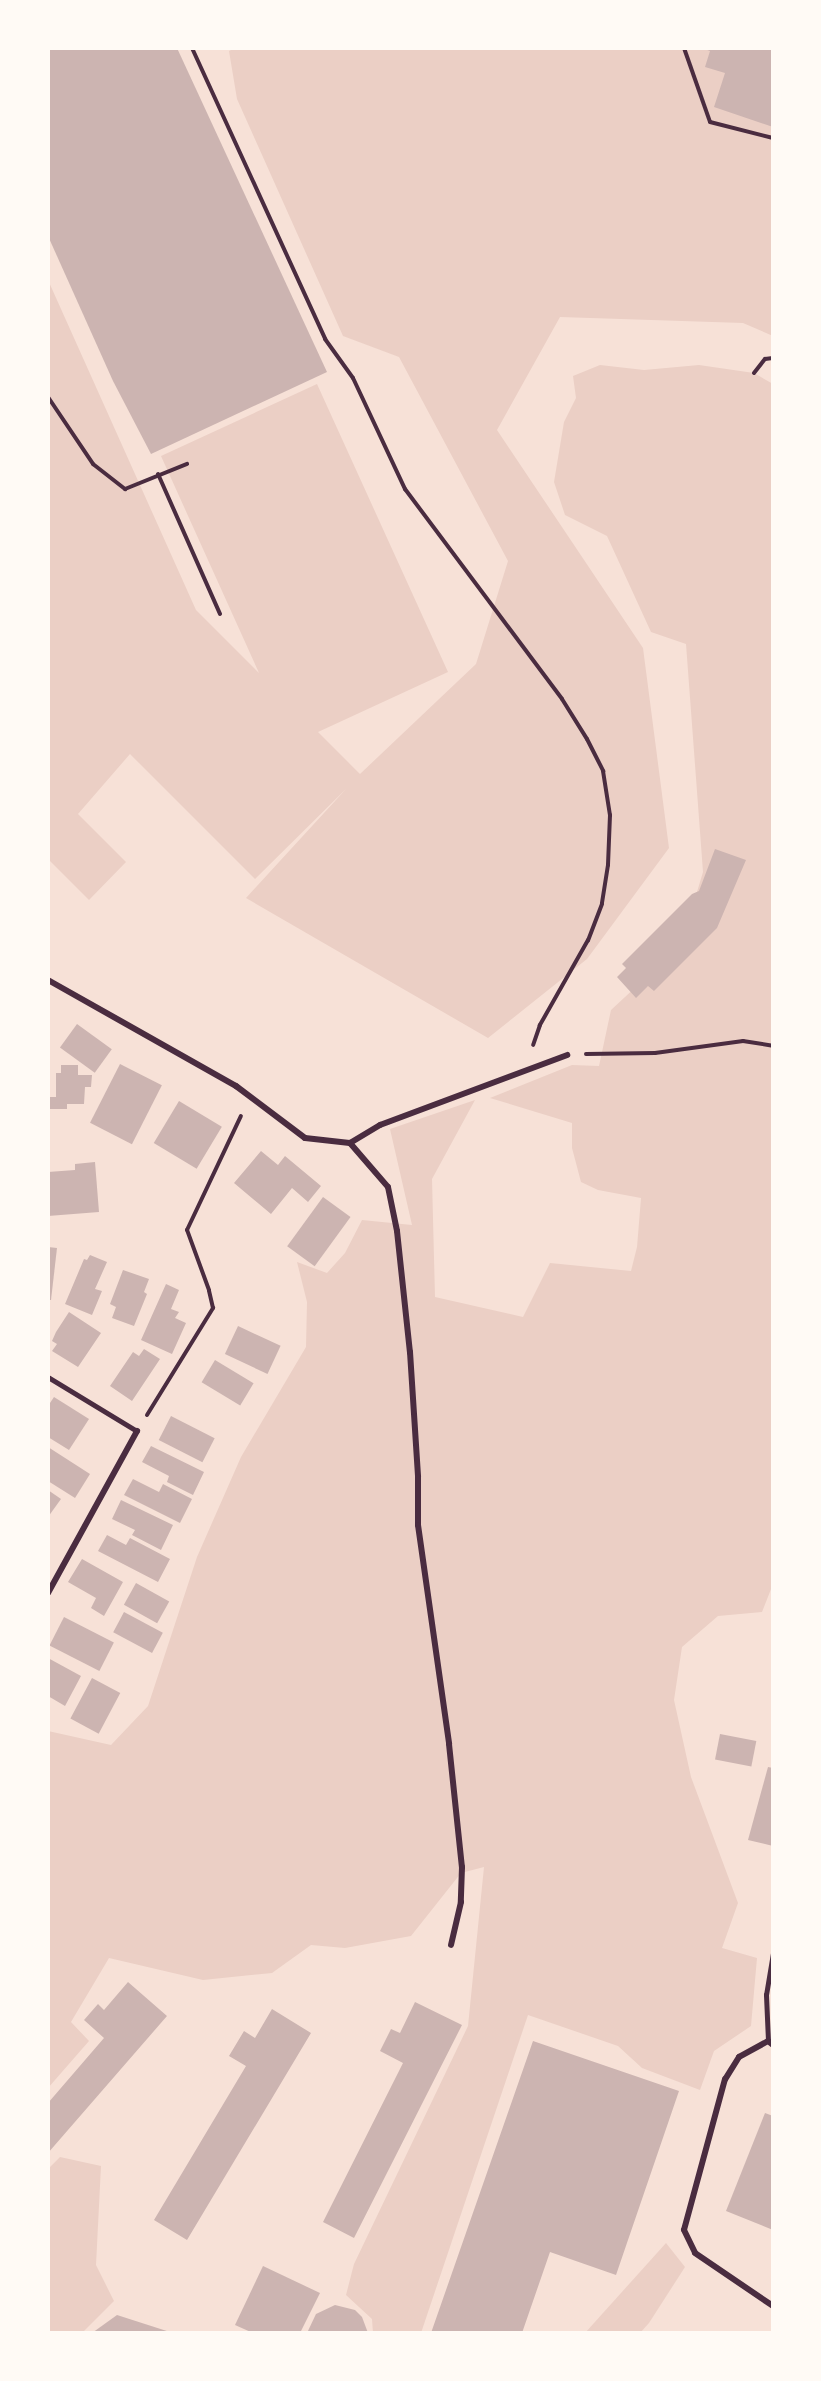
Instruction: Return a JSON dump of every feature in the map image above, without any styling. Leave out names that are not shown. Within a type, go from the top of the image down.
[{"type":"street","points":[[48,980],[157,1041],[255,1100],[305,1138],[350,1143],[380,1125],[479,1090],[567,1054]]},
{"type":"street","points":[[350,1143],[388,1187],[397,1231],[413,1393],[418,1525],[449,1743],[462,1867],[461,1902],[451,1945]]},
{"type":"street","points":[[48,1593],[137,1431]]},
{"type":"street","points":[[771,2043],[739,2057],[724,2079],[684,2230],[695,2253],[773,2306]]},
{"type":"lane","points":[[48,1377],[137,1431]]},
{"type":"lane","points":[[771,2043],[766,1995],[773,1953]]},
{"type":"path","points":[[192,48],[325,339],[353,378],[405,489],[562,699],[587,739],[603,771],[610,815],[608,865],[602,904],[588,940],[540,1025],[525,1070]]},
{"type":"path","points":[[684,48],[710,122],[773,138]]},
{"type":"path","points":[[754,373],[765,358],[773,358]]},
{"type":"path","points":[[48,397],[93,464],[125,489],[187,464]]},
{"type":"path","points":[[158,474],[220,614]]},
{"type":"path","points":[[567,1054],[655,1053],[743,1041],[773,1046]]},
{"type":"path","points":[[137,1431],[213,1308],[209,1290],[187,1230],[238,1119],[255,1100]]},
{"type":"shaded area","points":[[235,48],[773,48],[773,336],[743,323],[560,317],[497,430],[643,648],[669,848],[587,959],[488,1038],[246,898],[346,789],[255,879],[130,754],[78,814],[126,862],[89,900],[48,859],[48,280],[196,610],[259,673],[161,456],[317,384],[448,672],[318,732],[360,774],[476,664],[508,561],[399,357],[343,336],[237,99],[229,51]]},
{"type":"shaded area","points":[[600,365],[644,370],[699,365],[754,373],[773,384],[773,1584],[762,1612],[718,1616],[682,1647],[674,1700],[691,1777],[738,1903],[722,1948],[757,1958],[751,2026],[714,2051],[700,2090],[642,2068],[618,2046],[528,2015],[421,2333],[373,2333],[372,2319],[346,2295],[354,2264],[468,2026],[484,1867],[461,1873],[411,1936],[345,1948],[311,1945],[272,1973],[203,1980],[109,1958],[71,2022],[89,2041],[48,2088],[48,1731],[111,1745],[148,1706],[197,1557],[241,1457],[306,1347],[307,1302],[297,1262],[327,1273],[345,1253],[362,1220],[412,1225],[390,1129],[475,1100],[432,1179],[435,1297],[523,1317],[550,1263],[631,1271],[637,1247],[641,1198],[598,1190],[581,1182],[572,1148],[572,1123],[490,1098],[572,1065],[599,1066],[611,1010],[681,945],[703,872],[686,644],[651,632],[607,536],[565,515],[554,482],[564,422],[576,398],[573,376]]},
{"type":"shaded area","points":[[60,2157],[101,2166],[96,2265],[114,2301],[82,2333],[48,2333],[48,2169]]},
{"type":"shaded area","points":[[666,2243],[685,2267],[649,2323],[640,2333],[585,2333]]},
{"type":"building","points":[[48,48],[177,48],[327,372],[151,454],[113,381],[48,236]]},
{"type":"building","points":[[702,48],[773,48],[773,127],[714,107],[725,73],[705,67],[710,51]]},
{"type":"building","points":[[715,849],[746,860],[717,928],[654,991],[648,986],[636,998],[617,977],[626,968],[622,964],[692,894],[699,891]]},
{"type":"building","points":[[77,1024],[112,1049],[95,1073],[60,1047]]},
{"type":"building","points":[[120,1064],[162,1085],[132,1144],[90,1123]]},
{"type":"building","points":[[61,1065],[78,1065],[78,1075],[92,1075],[91,1087],[85,1087],[84,1104],[67,1104],[67,1109],[48,1109],[48,1097],[56,1097],[56,1073],[61,1073]]},
{"type":"building","points":[[179,1101],[222,1127],[197,1169],[154,1143]]},
{"type":"building","points":[[261,1151],[278,1165],[285,1156],[321,1186],[308,1202],[292,1188],[271,1214],[234,1183]]},
{"type":"building","points":[[95,1162],[99,1212],[48,1216],[48,1172],[75,1170],[75,1164]]},
{"type":"building","points":[[323,1197],[351,1217],[315,1266],[287,1246]]},
{"type":"building","points":[[48,1247],[57,1248],[51,1300],[48,1300]]},
{"type":"building","points":[[90,1255],[107,1262],[95,1289],[102,1291],[92,1315],[65,1304],[84,1259],[87,1260]]},
{"type":"building","points":[[123,1270],[149,1279],[144,1292],[147,1294],[134,1326],[112,1318],[116,1307],[110,1304]]},
{"type":"building","points":[[166,1284],[179,1290],[171,1309],[179,1312],[175,1318],[186,1323],[172,1354],[141,1340]]},
{"type":"building","points":[[69,1312],[101,1333],[78,1367],[52,1351],[57,1344],[52,1341]]},
{"type":"building","points":[[238,1326],[281,1346],[267,1374],[225,1354]]},
{"type":"building","points":[[144,1349],[160,1359],[132,1401],[110,1386],[133,1352],[139,1356]]},
{"type":"building","points":[[215,1360],[254,1383],[240,1405],[202,1382]]},
{"type":"building","points":[[54,1397],[89,1419],[69,1450],[48,1437],[48,1406]]},
{"type":"building","points":[[171,1416],[215,1438],[202,1462],[159,1440]]},
{"type":"building","points":[[151,1446],[204,1472],[193,1495],[167,1482],[169,1476],[142,1462]]},
{"type":"building","points":[[48,1447],[90,1474],[75,1498],[48,1481]]},
{"type":"building","points":[[133,1479],[159,1492],[163,1484],[192,1499],[180,1523],[124,1495]]},
{"type":"building","points":[[48,1490],[61,1499],[48,1517]]},
{"type":"building","points":[[121,1500],[173,1525],[161,1550],[132,1535],[135,1530],[112,1519]]},
{"type":"building","points":[[107,1535],[126,1545],[130,1538],[170,1559],[158,1582],[98,1551]]},
{"type":"building","points":[[82,1559],[123,1582],[104,1616],[91,1608],[96,1598],[68,1582]]},
{"type":"building","points":[[136,1583],[169,1601],[157,1623],[124,1605]]},
{"type":"building","points":[[124,1612],[163,1633],[152,1653],[113,1632]]},
{"type":"building","points":[[64,1617],[114,1642],[99,1671],[49,1646]]},
{"type":"building","points":[[48,1658],[81,1676],[65,1706],[48,1696]]},
{"type":"building","points":[[92,1678],[120,1693],[99,1734],[70,1719]]},
{"type":"building","points":[[720,1734],[756,1741],[751,1767],[715,1760]]},
{"type":"building","points":[[768,1767],[773,1768],[773,1846],[748,1840]]},
{"type":"building","points":[[128,1982],[167,2016],[48,2153],[48,2103],[104,2038],[84,2020],[98,2004],[104,2010]]},
{"type":"building","points":[[415,2002],[462,2025],[354,2238],[323,2222],[403,2063],[380,2051],[391,2029],[400,2033]]},
{"type":"building","points":[[272,2009],[311,2033],[187,2240],[154,2220],[246,2066],[229,2056],[244,2031],[255,2038]]},
{"type":"building","points":[[533,2041],[679,2091],[616,2275],[550,2252],[522,2333],[431,2333]]},
{"type":"building","points":[[765,2113],[773,2116],[773,2230],[726,2211]]},
{"type":"building","points":[[263,2266],[320,2293],[300,2333],[253,2333],[235,2325]]},
{"type":"building","points":[[335,2305],[355,2310],[362,2317],[368,2333],[307,2333],[316,2314]]},
{"type":"building","points":[[117,2315],[173,2333],[92,2333]]}]
